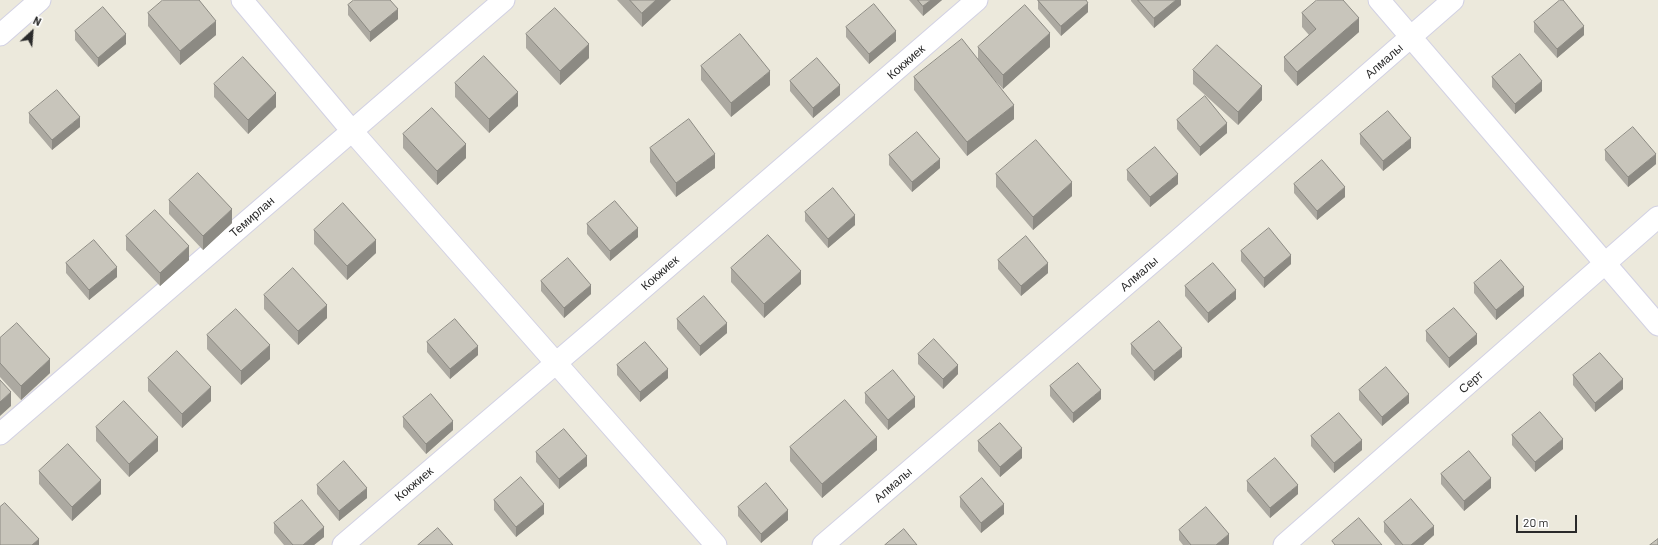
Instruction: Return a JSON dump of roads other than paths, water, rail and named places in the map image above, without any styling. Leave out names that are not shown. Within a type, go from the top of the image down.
[{"type":"street","points":[[0,35],[40,0]]},
{"type":"street","points":[[242,0],[352,131],[716,545]]},
{"type":"street","name":"Темирлан","points":[[0,434],[504,0]]},
{"type":"street","name":"Кокжиек","points":[[343,545],[977,0]]},
{"type":"street","points":[[1379,0],[1658,325]]},
{"type":"street","name":"Алмалы","points":[[823,545],[1453,0]]},
{"type":"street","name":"Серт","points":[[1284,545],[1658,217]]}]
